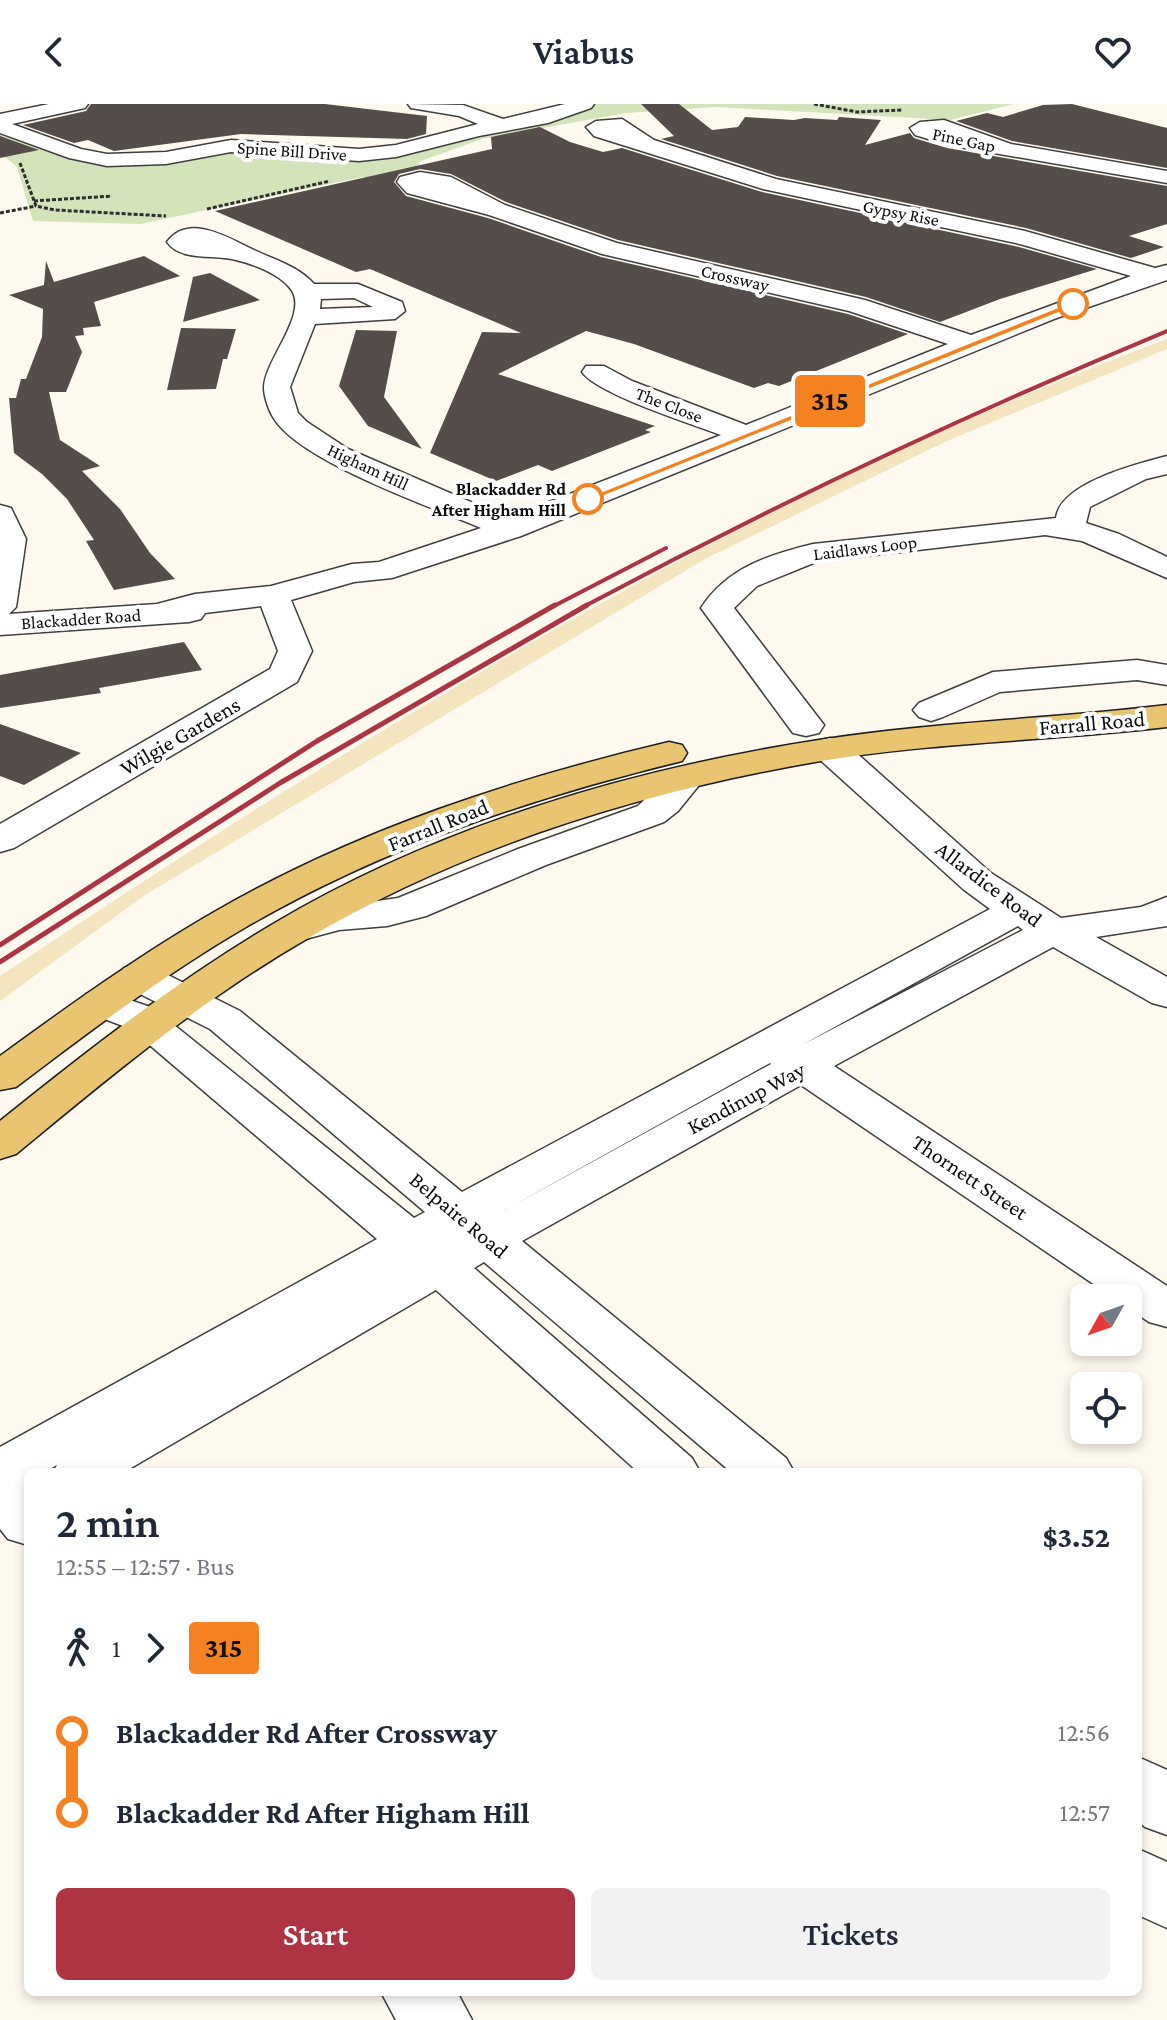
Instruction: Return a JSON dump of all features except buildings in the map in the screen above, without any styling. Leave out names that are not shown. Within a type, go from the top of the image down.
[{"type":"main road","name":"Farrall Road","points":[[686,779],[818,737],[931,710],[1167,690]]},
{"type":"main road","name":"Farrall Road","points":[[0,1077],[139,977],[246,911],[337,866],[476,808],[616,765],[818,737],[932,735],[1167,716]]},
{"type":"main road","name":"Farrall Road","points":[[0,1144],[224,973],[298,929]]},
{"type":"street","points":[[0,120],[78,104]]},
{"type":"street","points":[[418,104],[463,111],[501,126]]},
{"type":"street","name":"Spine Bill Drive","points":[[0,126],[76,154],[127,161],[166,158],[231,146],[378,154],[559,115],[584,104]]},
{"type":"street","name":"Gypsy Rise","points":[[647,144],[771,184],[1025,238],[1162,274]]},
{"type":"street","name":"Pine Gap","points":[[1006,149],[1167,177]]},
{"type":"street","name":"Crossway","points":[[497,210],[610,249],[856,305],[974,344]]},
{"type":"street","name":"Higham Hill","points":[[241,253],[287,275],[305,305],[277,387],[285,415],[297,428],[338,455],[510,530]]},
{"type":"street","name":"Blackadder Road","points":[[0,625],[249,608],[275,599],[361,580],[510,530],[1045,314],[1162,274]]},
{"type":"street","name":"The Close","points":[[595,372],[622,387],[746,435]]},
{"type":"street","points":[[1070,526],[1072,508],[1079,501],[1136,473],[1167,465]]},
{"type":"street","points":[[0,514],[11,539],[0,607]]},
{"type":"street","name":"Laidlaws Loop","points":[[818,737],[717,608],[723,596],[737,585],[791,559],[813,553],[1045,526],[1070,526],[1093,532],[1167,569]]},
{"type":"street","name":"Wilgie Gardens","points":[[0,840],[285,675],[295,651],[275,599]]},
{"type":"street","name":"Farrall Road","points":[[931,710],[993,682],[1137,670],[1167,675]]},
{"type":"street","name":"Allardice Road","points":[[818,737],[966,871],[1035,920],[1167,994]]},
{"type":"street","name":"Farrall Road","points":[[298,929],[336,918],[387,914],[412,907],[532,857],[651,814],[686,779]]},
{"type":"street","points":[[1035,920],[1159,913]]},
{"type":"street","points":[[1125,970],[1130,947],[1159,913]]},
{"type":"street","name":"Kendinup Way","points":[[425,1253],[1035,920]]},
{"type":"street","name":"Belpaire Road","points":[[139,977],[225,1020],[762,1468]]},
{"type":"street","points":[[101,1003],[138,1017],[151,1027],[425,1253],[668,1468]]},
{"type":"street","name":"Thornett Street","points":[[788,1056],[1167,1310]]},
{"type":"street","points":[[86,1468],[425,1253]]},
{"type":"street","points":[[68,1468],[425,1253]]},
{"type":"street","points":[[1142,1786],[1167,1808]]},
{"type":"street","points":[[1142,1881],[1167,1899]]},
{"type":"street","points":[[418,1996],[438,2020]]},
{"type":"path","points":[[814,104],[857,112],[907,109]]},
{"type":"path","points":[[13,156],[27,171],[27,184],[36,206]]},
{"type":"path","points":[[204,210],[335,180]]},
{"type":"path","points":[[90,196],[94,189]]},
{"type":"path","points":[[34,201],[112,196]]},
{"type":"path","points":[[0,213],[36,206],[55,210],[174,217]]},
{"type":"green space","points":[[595,104],[1014,104],[950,120],[716,107],[626,113],[482,139],[418,162],[422,168],[379,178],[362,177],[141,224],[33,221],[17,167],[0,153],[0,130],[71,157],[227,149],[349,157],[573,114]]},
{"type":"sand","points":[[1167,339],[1167,349],[947,441],[705,559],[145,895],[0,1001],[0,976],[280,794],[565,623],[711,544],[860,470],[1011,401]]},
{"type":"railway","points":[[583,607],[872,462],[1167,331]]},
{"type":"railway","points":[[552,607],[666,548]]},
{"type":"railway","points":[[0,945],[317,741],[555,605]]},
{"type":"railway","points":[[0,962],[280,783],[587,605]]},
{"type":"bus line","name":"315","points":[[588,499],[1073,304]]},
{"type":"place","name":"Blackadder Rd After Higham Hill","points":[[588,499]]}]
